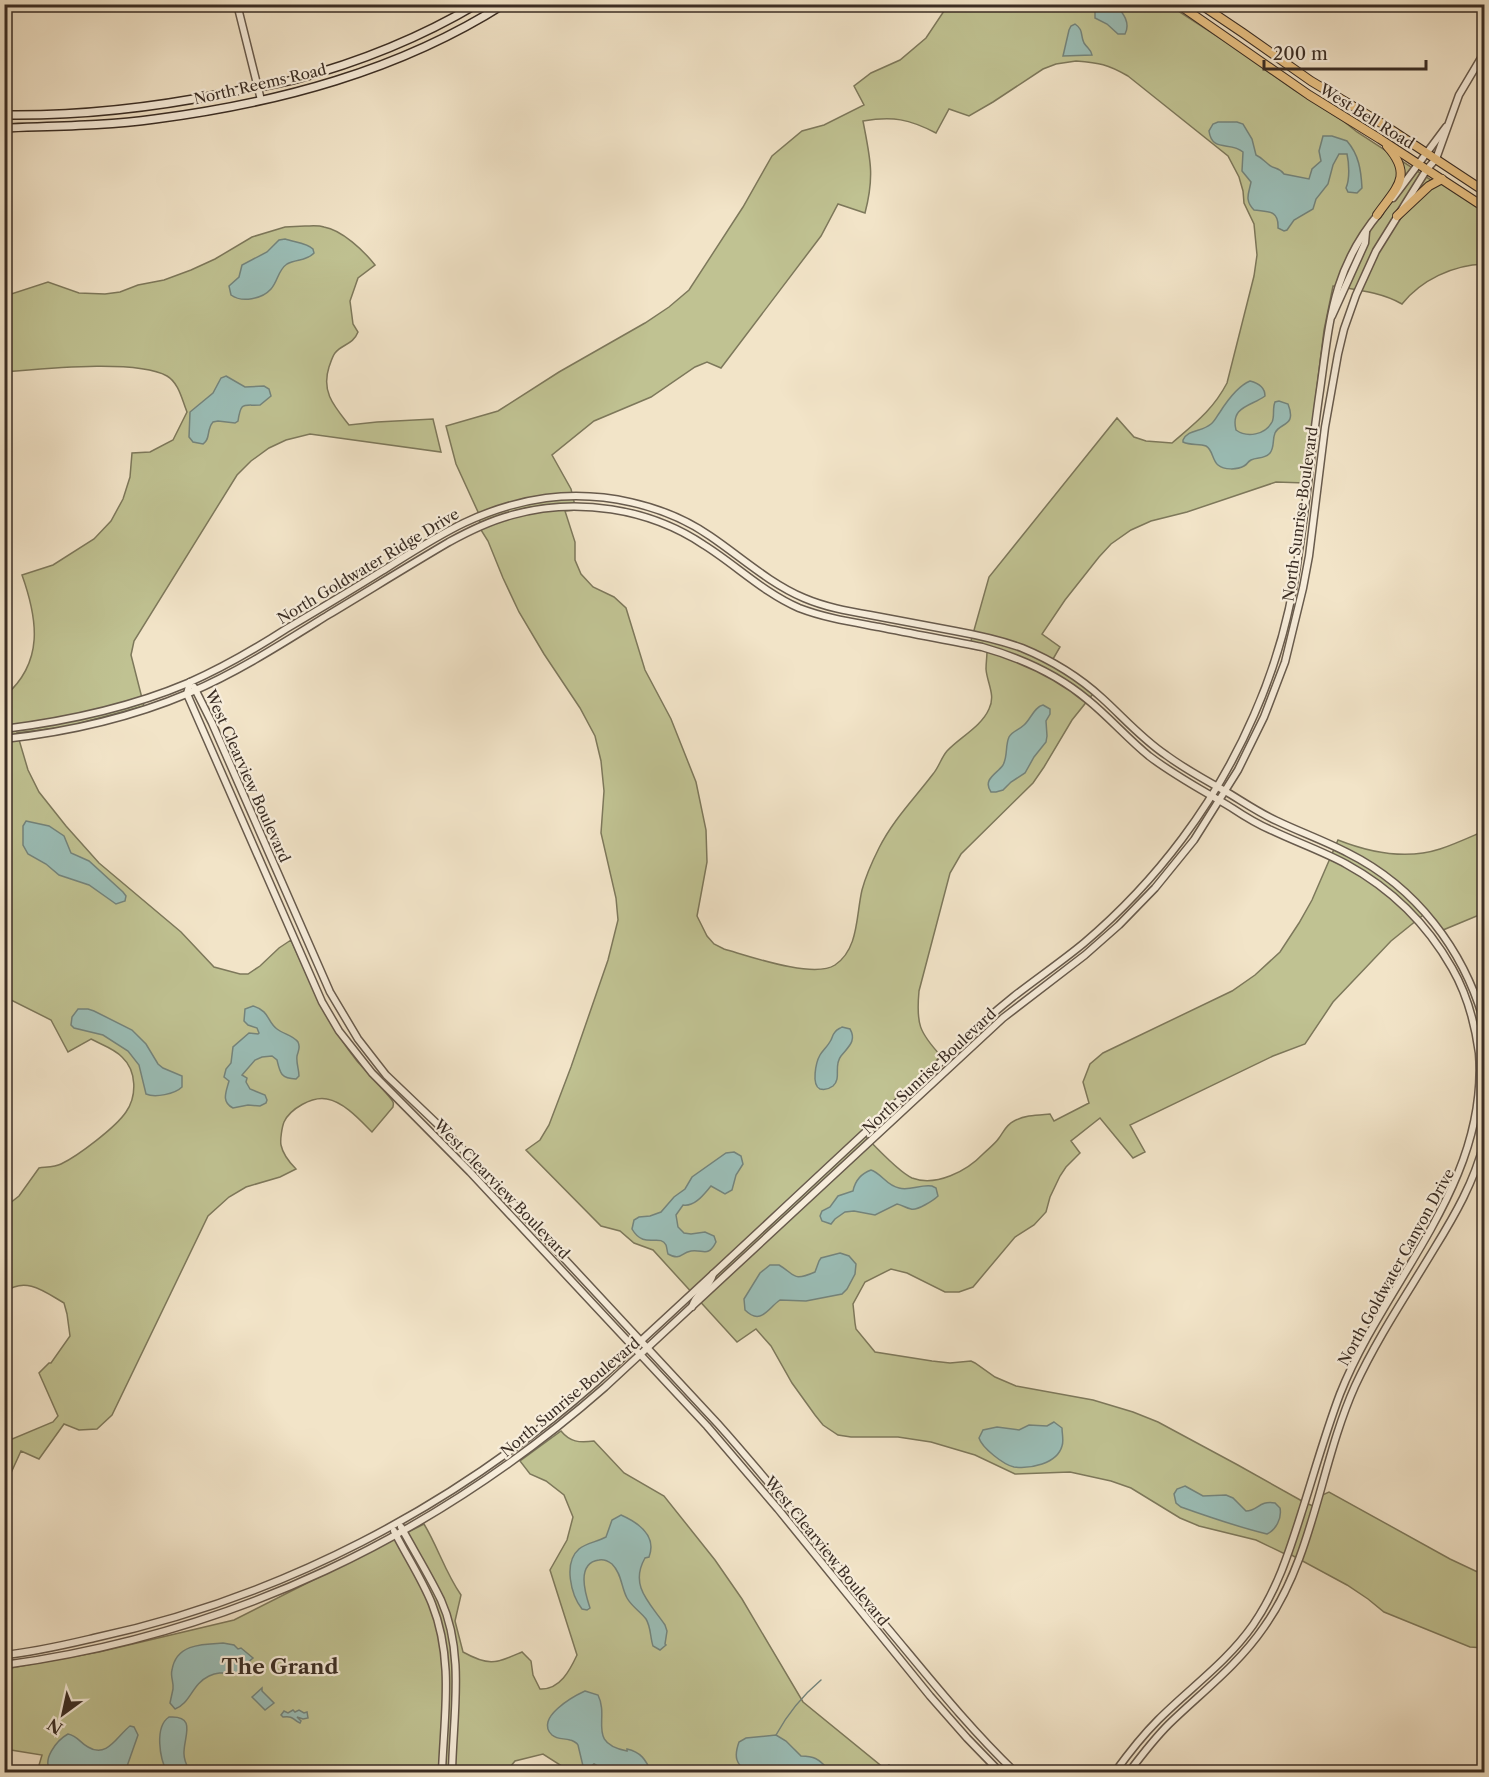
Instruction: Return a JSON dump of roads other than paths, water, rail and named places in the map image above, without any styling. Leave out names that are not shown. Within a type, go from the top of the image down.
[{"type":"main road","name":"North Reems Road","points":[[4,115],[129,109],[172,104],[292,80],[408,40],[477,4]]},
{"type":"main road","name":"North Reems Road","points":[[4,128],[81,126],[153,120],[225,109],[332,82],[390,62],[457,32],[504,4]]},
{"type":"main road","name":"West Bell Road","points":[[1178,4],[1309,95],[1485,207]]},
{"type":"main road","name":"West Bell Road","points":[[1200,4],[1318,86],[1382,123],[1485,191]]},
{"type":"main road","points":[[1377,215],[1398,185],[1401,174],[1401,168],[1395,155],[1380,139]]},
{"type":"main road","points":[[1397,216],[1429,186],[1442,179]]},
{"type":"street","points":[[237,4],[261,100]]},
{"type":"street","name":"North Sunrise Boulevard","points":[[4,1655],[25,1653],[127,1631],[242,1595],[361,1543],[434,1503],[561,1413],[642,1340],[696,1296],[1003,1018],[1085,955],[1119,925],[1171,870],[1194,840],[1264,717],[1285,662],[1309,556],[1324,427],[1331,388],[1344,329],[1356,295],[1376,251],[1427,169],[1436,159],[1459,96],[1485,53]]},
{"type":"street","name":"North Sunrise Boulevard","points":[[1221,789],[1255,714],[1286,620],[1299,555],[1329,320],[1339,282],[1351,256],[1377,215],[1394,198],[1441,132],[1450,123]]},
{"type":"street","points":[[1329,320],[1336,310],[1365,243],[1366,231]]},
{"type":"street","points":[[1344,290],[1356,295]]},
{"type":"street","name":"North Goldwater Ridge Drive","points":[[4,729],[81,717],[136,702],[190,682],[285,630],[421,546],[473,518],[507,506],[535,500],[594,497],[616,499],[647,507],[688,523],[788,590],[826,606],[982,636],[1034,654],[1063,668],[1080,680],[1158,750],[1221,789]]},
{"type":"street","name":"North Goldwater Ridge Drive","points":[[4,739],[81,728],[132,714],[187,694],[231,673],[291,639],[427,555],[477,527],[533,510],[578,506],[637,515],[678,530],[707,546],[769,591],[799,607],[839,620],[982,647],[1033,664],[1057,677],[1082,695],[1153,759],[1216,798]]},
{"type":"street","name":"West Clearview Boulevard","points":[[190,682],[197,689],[330,992],[358,1039],[394,1083],[453,1139],[642,1340],[758,1470],[950,1703],[1016,1773]]},
{"type":"street","name":"West Clearview Boulevard","points":[[190,682],[187,694],[322,1002],[354,1051],[387,1090],[447,1148],[724,1445],[930,1696],[1000,1773]]},
{"type":"street","points":[[1221,789],[1275,821],[1348,853],[1373,867],[1401,889],[1438,927],[1461,962],[1476,994],[1485,1022]]},
{"type":"street","name":"North Sunrise Boulevard","points":[[4,1665],[60,1657],[121,1643],[214,1616],[307,1580],[428,1518],[520,1457],[566,1421],[692,1308],[696,1296],[711,1282],[714,1273],[996,1010],[1079,947],[1119,911],[1165,861],[1216,798]]},
{"type":"street","name":"North Goldwater Canyon Drive","points":[[1115,1773],[1158,1720],[1232,1650],[1267,1602],[1288,1558],[1341,1391],[1359,1353],[1459,1185],[1470,1155],[1480,1107],[1480,1063],[1470,1010],[1452,967],[1426,930],[1397,899],[1367,876],[1323,853],[1268,829],[1216,798]]},
{"type":"street","name":"North Goldwater Canyon Drive","points":[[1129,1773],[1147,1748],[1169,1724],[1234,1664],[1256,1639],[1274,1613],[1297,1563],[1351,1395],[1368,1359],[1458,1209],[1474,1177],[1485,1143]]},
{"type":"street","points":[[561,1413],[566,1421]]},
{"type":"street","points":[[399,1531],[441,1601],[449,1626],[456,1683],[452,1773]]},
{"type":"street","points":[[399,1531],[432,1604],[442,1633],[447,1684],[442,1773]]},
{"type":"street","points":[[447,1684],[456,1683]]},
{"type":"street","points":[[445,1722],[454,1723]]},
{"type":"water","points":[[1095,5],[1116,5],[1127,22],[1125,34],[1118,34],[1107,24],[1095,18]]},
{"type":"water","points":[[1075,24],[1080,28],[1084,43],[1092,55],[1063,56],[1069,30]]},
{"type":"water","points":[[1218,122],[1243,124],[1252,139],[1256,155],[1284,174],[1309,179],[1312,169],[1321,161],[1319,151],[1323,136],[1332,136],[1347,141],[1359,163],[1362,188],[1357,193],[1348,192],[1346,188],[1349,171],[1347,154],[1339,154],[1333,165],[1328,184],[1316,199],[1313,209],[1294,220],[1284,231],[1278,228],[1274,214],[1254,210],[1249,203],[1251,182],[1242,171],[1243,152],[1214,142],[1209,131],[1213,124]]},
{"type":"water","points":[[285,239],[308,245],[314,253],[287,264],[271,289],[262,295],[252,299],[241,299],[231,295],[229,286],[239,277],[242,265],[267,252],[279,240]]},
{"type":"water","points":[[226,376],[245,387],[264,386],[269,389],[271,396],[260,405],[242,407],[238,421],[235,423],[213,422],[203,444],[193,442],[189,437],[190,412],[213,393],[221,378]]},
{"type":"water","points":[[1250,381],[1264,390],[1265,396],[1239,411],[1235,422],[1236,430],[1245,434],[1256,434],[1265,430],[1273,420],[1275,402],[1279,401],[1288,404],[1290,417],[1287,423],[1275,433],[1272,450],[1267,456],[1251,460],[1241,467],[1224,468],[1216,463],[1206,446],[1186,443],[1183,440],[1188,434],[1212,423],[1233,394]]},
{"type":"water","points":[[1043,705],[1050,709],[1046,721],[1046,742],[1025,773],[1003,790],[991,792],[989,780],[1003,765],[1009,737],[1022,727],[1037,708]]},
{"type":"water","points":[[26,821],[49,826],[64,836],[71,853],[89,861],[123,892],[126,896],[125,901],[116,904],[89,885],[59,875],[46,864],[28,854],[23,845],[23,826]]},
{"type":"water","points":[[253,1006],[263,1011],[277,1029],[298,1042],[299,1076],[291,1079],[284,1076],[280,1072],[277,1060],[272,1056],[255,1060],[242,1075],[247,1078],[246,1082],[250,1089],[265,1095],[266,1103],[260,1106],[248,1105],[233,1108],[226,1100],[229,1081],[224,1077],[231,1063],[233,1047],[249,1033],[259,1033],[257,1028],[244,1021],[245,1009]]},
{"type":"water","points":[[78,1009],[94,1011],[132,1030],[146,1044],[158,1064],[182,1076],[182,1087],[165,1095],[146,1094],[139,1065],[128,1051],[103,1035],[74,1028],[71,1025],[72,1017]]},
{"type":"water","points":[[842,1027],[850,1029],[852,1040],[839,1060],[836,1083],[830,1088],[820,1089],[817,1087],[815,1078],[818,1058],[834,1033]]},
{"type":"water","points":[[734,1152],[741,1156],[743,1164],[736,1175],[732,1190],[725,1194],[711,1186],[695,1202],[683,1205],[676,1215],[678,1227],[684,1233],[705,1232],[714,1236],[716,1242],[710,1250],[691,1251],[676,1257],[668,1254],[666,1245],[660,1240],[642,1239],[632,1229],[634,1220],[661,1212],[674,1197],[685,1189],[692,1177],[726,1153]]},
{"type":"water","points":[[871,1170],[891,1185],[899,1188],[932,1186],[936,1188],[938,1196],[914,1209],[897,1204],[875,1215],[854,1211],[845,1212],[831,1224],[822,1221],[820,1216],[822,1211],[830,1207],[838,1196],[853,1191],[859,1178]]},
{"type":"water","points":[[840,1253],[849,1256],[856,1264],[855,1274],[842,1294],[806,1301],[780,1300],[760,1316],[745,1310],[744,1299],[760,1273],[770,1265],[779,1265],[795,1276],[802,1277],[815,1272],[821,1258]]},
{"type":"water","points":[[1054,1422],[1062,1428],[1062,1446],[1055,1457],[1035,1466],[1010,1466],[989,1451],[979,1438],[983,1430],[997,1427],[1019,1430],[1029,1425],[1047,1426]]},
{"type":"water","points":[[1185,1486],[1203,1496],[1226,1495],[1233,1498],[1246,1511],[1265,1503],[1275,1503],[1280,1508],[1279,1520],[1276,1527],[1267,1534],[1181,1507],[1176,1503],[1174,1494],[1177,1489]]},
{"type":"water","points":[[621,1515],[640,1526],[651,1543],[649,1557],[645,1558],[639,1577],[643,1594],[667,1631],[666,1645],[660,1650],[653,1646],[648,1622],[627,1598],[618,1572],[610,1563],[599,1560],[587,1567],[584,1580],[590,1608],[587,1610],[582,1609],[572,1588],[570,1570],[574,1555],[582,1547],[606,1537],[612,1520]]},
{"type":"water","points":[[223,1643],[241,1648],[253,1658],[246,1664],[251,1670],[239,1674],[220,1673],[209,1676],[199,1684],[184,1703],[175,1709],[170,1703],[174,1661],[184,1650],[191,1647]]},
{"type":"water","points":[[262,1688],[262,1691],[274,1703],[265,1710],[252,1697]]},
{"type":"water","points":[[585,1691],[598,1695],[601,1704],[603,1736],[607,1742],[614,1747],[627,1751],[627,1749],[632,1750],[639,1754],[651,1772],[609,1772],[594,1764],[590,1767],[583,1766],[577,1744],[552,1735],[548,1722],[552,1715],[558,1708]]},
{"type":"water","points":[[293,1710],[307,1712],[308,1718],[297,1717],[300,1723],[291,1717],[281,1715],[284,1711],[288,1713]]},
{"type":"water","points":[[169,1717],[178,1717],[186,1724],[184,1757],[190,1772],[167,1772],[164,1766],[160,1735],[164,1722]]},
{"type":"water","points":[[130,1726],[134,1727],[138,1735],[125,1772],[90,1772],[72,1766],[61,1772],[52,1772],[49,1767],[51,1751],[68,1734],[88,1747],[101,1750],[111,1745]]},
{"type":"water","points":[[776,1735],[786,1741],[801,1756],[816,1759],[833,1772],[749,1772],[738,1763],[736,1752],[739,1742],[746,1738]]},
{"type":"waterway","points":[[776,1735],[796,1705],[821,1680]]},
{"type":"district","name":"The Grand","points":[[280,1666]]}]
